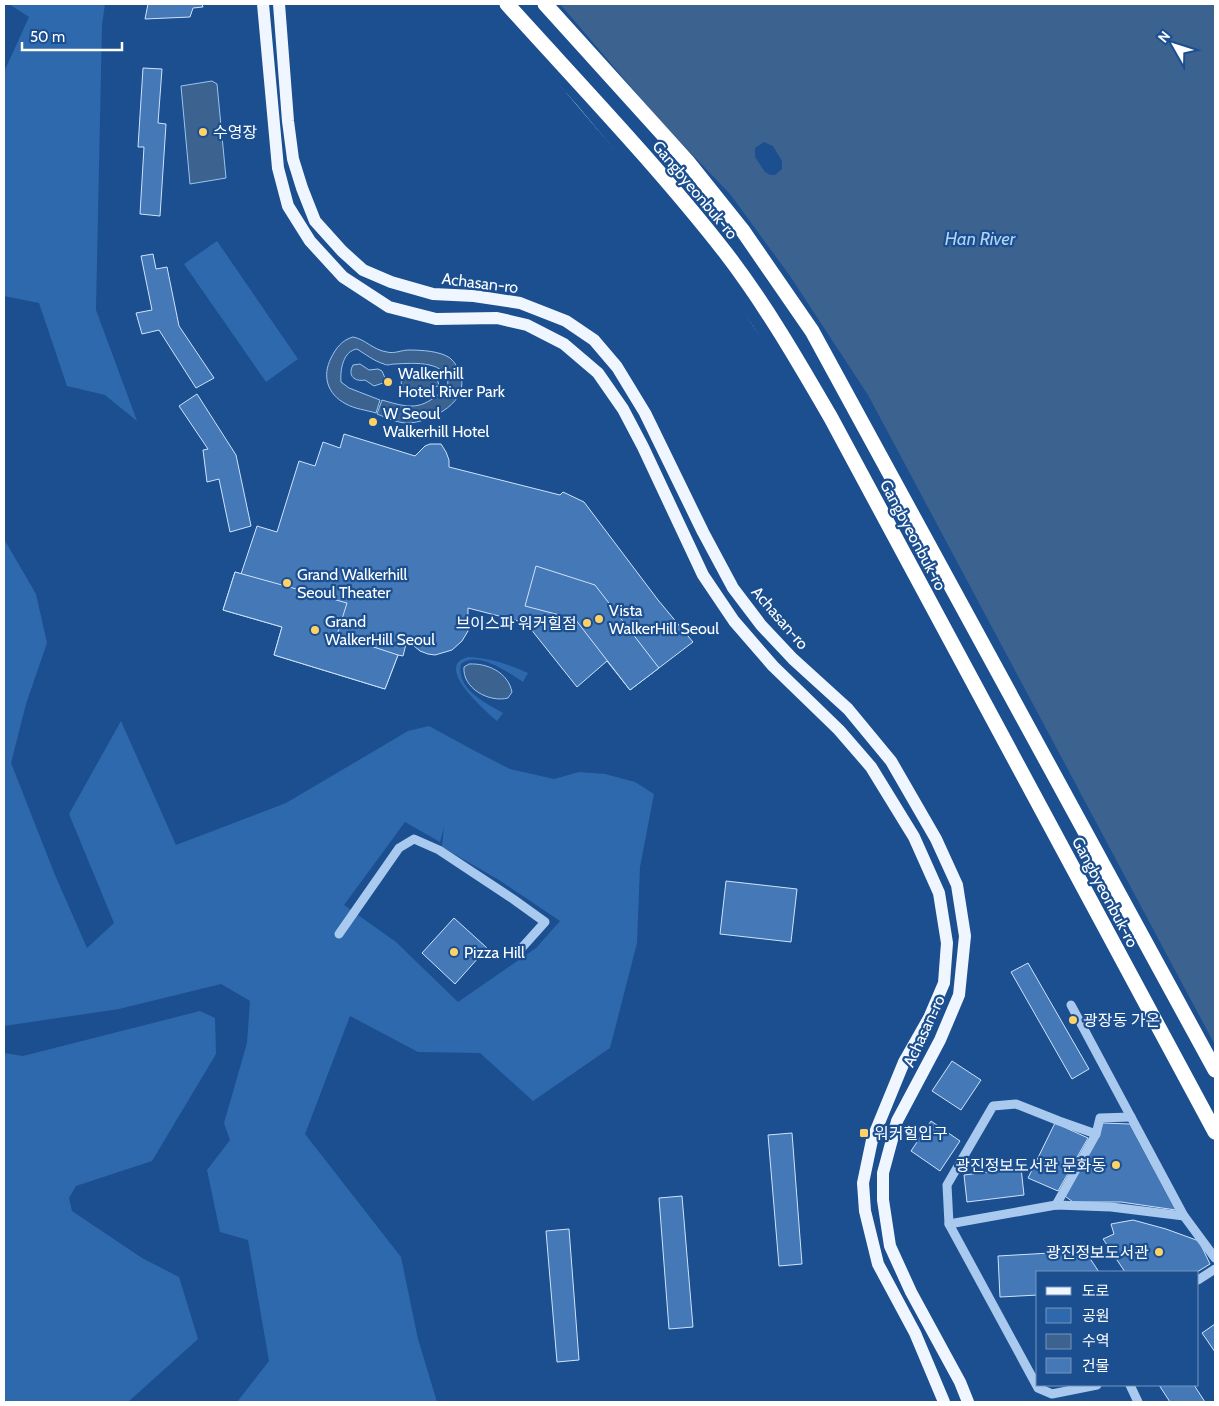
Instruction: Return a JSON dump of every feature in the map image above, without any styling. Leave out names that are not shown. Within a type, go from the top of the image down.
[{"type":"highway","name":"Gangbyeonbuk-ro","points":[[507,4],[660,175],[720,246],[785,339],[836,427],[1215,1132]]},
{"type":"highway","name":"Gangbyeonbuk-ro","points":[[545,4],[687,161],[743,231],[812,331],[1215,1070]]},
{"type":"main road","name":"Achasan-ro","points":[[263,4],[278,168],[288,206],[310,241],[343,277],[389,307],[436,319],[497,318],[527,325],[564,344],[598,373],[623,409],[639,439],[703,576],[734,621],[773,666],[839,730],[871,767],[914,837],[939,893],[947,943],[944,983],[929,1018],[904,1062],[872,1140],[863,1183],[864,1211],[878,1264],[915,1333],[944,1402]]},
{"type":"main road","name":"Achasan-ro","points":[[280,4],[288,121],[293,159],[315,220],[342,251],[363,270],[391,282],[433,294],[474,296],[520,303],[566,321],[594,340],[617,367],[644,413],[733,588],[761,625],[793,659],[848,709],[892,762],[936,839],[956,885],[965,936],[959,995],[940,1040],[897,1121],[883,1173],[883,1200],[890,1246],[911,1292],[960,1382],[968,1402]]},
{"type":"street","points":[[339,934],[399,848],[414,840],[439,850],[545,922],[518,952]]},
{"type":"street","points":[[1071,1005],[1184,1216],[1215,1258]]},
{"type":"street","points":[[1036,1384],[949,1224],[947,1185],[993,1106],[1016,1104],[1096,1134]]},
{"type":"street","points":[[1056,1205],[1096,1134],[1100,1118],[1131,1117]]},
{"type":"street","points":[[949,1224],[1056,1205],[1111,1207],[1184,1216]]},
{"type":"street","points":[[1199,1279],[1215,1269]]},
{"type":"street","points":[[1037,1386],[1052,1394],[1092,1386]]},
{"type":"street","points":[[1130,1386],[1138,1402]]},
{"type":"green space","points":[[9,4],[105,4],[102,25],[96,310],[137,421],[105,395],[67,386],[39,303],[4,296],[4,72],[29,17]]},
{"type":"green space","points":[[217,241],[298,359],[266,382],[184,264]]},
{"type":"green space","points":[[4,539],[36,594],[47,643],[26,704],[11,763],[55,875],[87,948],[114,923],[69,814],[121,721],[176,845],[286,803],[408,731],[429,726],[510,769],[554,779],[579,772],[605,774],[635,782],[654,794],[640,867],[637,943],[610,1048],[533,1101],[480,1053],[418,1052],[350,1016],[305,1134],[401,1257],[418,1339],[437,1402],[237,1402],[269,1361],[248,1240],[220,1232],[207,1170],[230,1140],[224,1123],[247,1043],[250,1001],[221,984],[119,1009],[4,1026]],"holes":[[[405,822],[440,842],[444,827],[442,847],[499,880],[560,921],[536,948],[458,1002],[396,942],[344,905]]]},
{"type":"green space","points":[[468,657],[499,662],[528,673],[523,682],[501,668],[484,661],[468,660],[461,664],[463,681],[467,688],[480,700],[503,713],[497,721],[474,699],[459,679],[456,670],[458,662]]},
{"type":"green space","points":[[200,1011],[215,1018],[216,1054],[152,1161],[76,1186],[69,1198],[72,1211],[142,1258],[179,1277],[198,1339],[128,1402],[4,1402],[4,1053],[23,1056]]},
{"type":"water","name":"Han River","points":[[491,4],[1215,4],[1215,1134],[966,684],[794,386],[709,260]]},
{"type":"water","name":"수영장","points":[[212,81],[217,84],[226,178],[190,184],[181,86]]},
{"type":"water","points":[[353,337],[387,352],[419,350],[436,352],[450,358],[459,372],[462,384],[460,393],[447,408],[438,414],[419,421],[402,423],[377,414],[382,400],[411,406],[425,403],[448,386],[447,378],[443,371],[437,367],[411,363],[385,365],[357,349],[348,353],[343,362],[341,382],[349,388],[380,400],[376,413],[346,404],[334,395],[331,390],[328,384],[327,371],[331,358],[337,348],[343,342]]},
{"type":"water","points":[[360,364],[369,370],[378,369],[382,371],[385,378],[383,383],[374,386],[365,380],[355,379],[351,369],[353,365]]},
{"type":"water","points":[[422,374],[425,376],[436,374],[439,386],[406,396],[403,392],[402,378]]},
{"type":"water","points":[[469,664],[483,665],[501,674],[510,685],[512,692],[508,698],[501,699],[485,696],[472,687],[465,675],[464,667]]},
{"type":"pier","points":[[489,4],[560,4],[660,121],[730,194],[790,276],[868,395],[1215,1045],[1215,1136],[905,581],[848,488],[792,387],[753,326],[707,262],[578,106],[502,22]]},
{"type":"pier","points":[[764,142],[773,146],[782,161],[782,169],[775,175],[765,172],[755,157],[755,148]]},
{"type":"building","points":[[148,4],[202,4],[203,7],[193,8],[190,17],[145,19]]},
{"type":"building","points":[[143,68],[162,69],[158,123],[166,124],[160,216],[140,214],[144,147],[138,147]]},
{"type":"building","points":[[153,254],[156,269],[167,267],[179,326],[214,378],[196,388],[159,330],[142,334],[136,313],[152,310],[141,256]]},
{"type":"building","points":[[197,394],[236,455],[251,526],[230,532],[219,479],[207,482],[203,450],[208,449],[179,406]]},
{"type":"building","points":[[344,434],[415,456],[425,446],[441,444],[449,460],[449,467],[560,495],[563,492],[584,502],[658,600],[693,642],[630,690],[607,661],[577,687],[526,623],[468,608],[468,631],[462,641],[452,650],[435,655],[428,654],[420,651],[407,640],[403,656],[398,655],[385,689],[274,655],[282,627],[223,610],[235,572],[241,574],[257,526],[277,532],[299,461],[315,466],[323,442],[340,448]]},
{"type":"building","points":[[536,566],[595,585],[659,668],[630,690],[575,619],[525,606]]},
{"type":"building","points":[[235,572],[347,603],[337,635],[398,655],[385,689],[274,655],[282,627],[223,610]]},
{"type":"building","points":[[726,881],[797,889],[791,942],[720,934]]},
{"type":"building","points":[[454,918],[487,948],[455,984],[422,953]]},
{"type":"building","points":[[1028,963],[1089,1069],[1072,1079],[1011,972]]},
{"type":"building","points":[[952,1061],[981,1080],[961,1110],[932,1091]]},
{"type":"building","points":[[931,1121],[960,1141],[940,1171],[911,1151]]},
{"type":"building","points":[[1055,1123],[1088,1138],[1058,1191],[1028,1178]]},
{"type":"building","name":"광진정보도서관 문화동","points":[[1103,1123],[1130,1124],[1176,1210],[1121,1202],[1073,1202],[1062,1194]]},
{"type":"building","points":[[792,1133],[802,1264],[779,1266],[768,1135]]},
{"type":"building","points":[[1021,1168],[1024,1195],[967,1202],[964,1175]]},
{"type":"building","points":[[682,1196],[693,1327],[669,1329],[659,1198]]},
{"type":"building","name":"광진정보도서관","points":[[1133,1220],[1199,1241],[1210,1264],[1199,1271],[1124,1271],[1103,1239],[1114,1234],[1111,1224]]},
{"type":"building","points":[[569,1229],[579,1360],[557,1362],[546,1231]]},
{"type":"building","points":[[1085,1251],[1098,1271],[1036,1271],[1036,1295],[1000,1297],[998,1256]]},
{"type":"building","points":[[1215,1324],[1215,1352],[1202,1333]]},
{"type":"building","points":[[1160,1386],[1195,1386],[1205,1402],[1170,1402]]},
{"type":"place","name":"수영장","points":[[203,132]]},
{"type":"place","name":"Walkerhill Hotel River Park","points":[[388,382]]},
{"type":"place","name":"W Seoul Walkerhill Hotel","points":[[373,422]]},
{"type":"place","name":"Grand Walkerhill Seoul Theater","points":[[287,583]]},
{"type":"place","name":"Vista WalkerHill Seoul","points":[[599,619]]},
{"type":"place","name":"브이스파 워커힐점","points":[[587,623]]},
{"type":"place","name":"Grand WalkerHill Seoul","points":[[315,630]]},
{"type":"place","name":"Pizza Hill","points":[[454,952]]},
{"type":"place","name":"광장동 가온","points":[[1073,1020]]},
{"type":"place","name":"워커힐입구","points":[[864,1133]]},
{"type":"place","name":"광진정보도서관 문화동","points":[[1116,1165]]},
{"type":"place","name":"광진정보도서관","points":[[1159,1252]]}]
